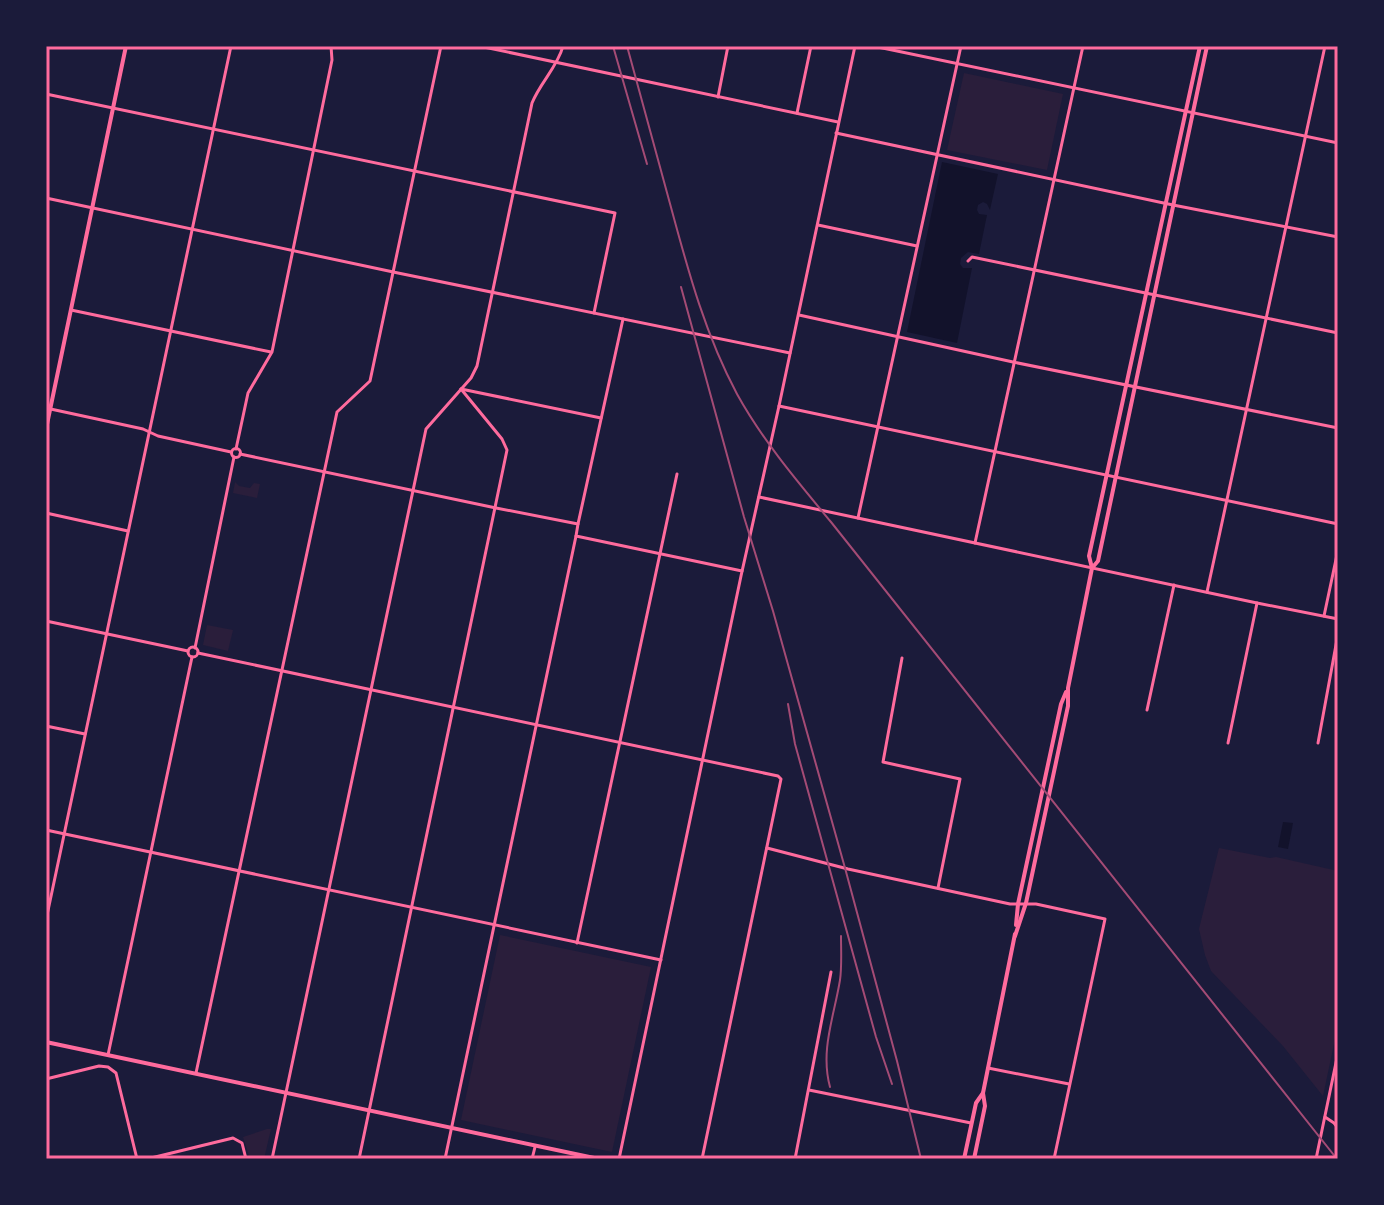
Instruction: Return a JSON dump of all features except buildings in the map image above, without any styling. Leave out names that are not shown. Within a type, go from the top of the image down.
[{"type":"main road","points":[[46,429],[126,46]]},
{"type":"main road","points":[[1015,936],[1026,903],[1068,706],[1068,688],[1092,568],[1089,556],[1200,46]]},
{"type":"main road","points":[[1092,568],[1098,561],[1207,46]]},
{"type":"main road","points":[[974,1159],[985,1106],[983,1093],[1015,936],[1018,904],[1061,704],[1068,688]]},
{"type":"main road","points":[[46,1042],[599,1159]]},
{"type":"main road","points":[[964,1159],[976,1103],[983,1093]]},
{"type":"street","points":[[46,920],[231,46]]},
{"type":"street","points":[[48,409],[231,452],[236,449],[249,389],[272,352],[332,60],[331,46]]},
{"type":"street","points":[[196,1073],[337,412],[370,381],[441,46]]},
{"type":"street","points":[[479,46],[838,122]]},
{"type":"street","points":[[272,1159],[426,429],[471,378],[477,366],[532,103],[561,55],[563,46]]},
{"type":"street","points":[[718,97],[728,46]]},
{"type":"street","points":[[797,113],[811,46]]},
{"type":"street","points":[[619,1159],[855,46]]},
{"type":"street","points":[[873,46],[1338,143]]},
{"type":"street","points":[[858,518],[961,46]]},
{"type":"street","points":[[975,543],[1083,46]]},
{"type":"street","points":[[1207,592],[1325,46]]},
{"type":"street","points":[[46,94],[615,213],[594,313]]},
{"type":"street","points":[[836,133],[1338,237]]},
{"type":"street","points":[[46,198],[791,353]]},
{"type":"street","points":[[818,225],[917,246]]},
{"type":"street","points":[[968,261],[972,257],[1338,333]]},
{"type":"street","points":[[71,310],[272,352]]},
{"type":"street","points":[[799,315],[1338,428]]},
{"type":"street","points":[[445,1159],[623,319]]},
{"type":"street","points":[[461,389],[601,418]]},
{"type":"street","points":[[359,1159],[507,450],[506,444],[461,389]]},
{"type":"street","points":[[779,406],[1338,524]]},
{"type":"street","points":[[236,449],[240,454],[578,524]]},
{"type":"street","points":[[198,653],[195,648],[234,457],[231,452]]},
{"type":"street","points":[[234,457],[240,454]]},
{"type":"street","points":[[577,943],[677,474]]},
{"type":"street","points":[[758,496],[1338,619]]},
{"type":"street","points":[[46,513],[129,531]]},
{"type":"street","points":[[576,536],[742,571]]},
{"type":"street","points":[[1324,616],[1338,550]]},
{"type":"street","points":[[1147,710],[1174,585]]},
{"type":"street","points":[[1228,743],[1257,603]]},
{"type":"street","points":[[46,621],[188,651],[195,648]]},
{"type":"street","points":[[1318,743],[1338,634]]},
{"type":"street","points":[[188,651],[192,657]]},
{"type":"street","points":[[108,1055],[192,657],[198,653],[781,779],[702,1159]]},
{"type":"street","points":[[902,658],[883,762],[960,779],[938,888]]},
{"type":"street","points":[[46,726],[86,734]]},
{"type":"street","points":[[46,830],[661,960]]},
{"type":"street","points":[[767,848],[1010,904],[1026,903],[1105,919],[1054,1159]]},
{"type":"street","points":[[795,1159],[831,972]]},
{"type":"street","points":[[1316,1159],[1338,1053]]},
{"type":"street","points":[[46,1079],[99,1066],[108,1067],[116,1073],[137,1159]]},
{"type":"street","points":[[988,1068],[1069,1084]]},
{"type":"street","points":[[809,1090],[971,1123]]},
{"type":"street","points":[[1325,1117],[1338,1128]]},
{"type":"street","points":[[147,1159],[233,1138],[242,1143],[246,1159]]},
{"type":"street","points":[[532,1159],[535,1146]]},
{"type":"shaded area","points":[[964,73],[1063,94],[1047,170],[947,150]]},
{"type":"shaded area","points":[[942,162],[998,174],[990,210],[983,202],[978,205],[979,214],[987,215],[979,254],[968,252],[961,258],[963,268],[972,268],[957,343],[907,332]]},
{"type":"shaded area","points":[[235,482],[250,488],[254,483],[260,484],[257,498],[233,493]]},
{"type":"shaded area","points":[[207,625],[233,630],[228,651],[203,645]]},
{"type":"shaded area","points":[[1283,822],[1293,823],[1288,849],[1278,847]]},
{"type":"shaded area","points":[[1219,848],[1338,871],[1338,1025],[1323,1096],[1283,1046],[1211,971],[1199,929]]},
{"type":"shaded area","points":[[500,935],[651,967],[612,1152],[461,1120]]},
{"type":"shaded area","points":[[271,1129],[264,1159],[250,1159],[243,1137]]},
{"type":"railway","points":[[613,46],[647,164]]},
{"type":"railway","points":[[627,46],[699,304],[716,350],[747,411],[793,476],[1337,1159]]},
{"type":"railway","points":[[681,287],[845,868],[921,1159]]},
{"type":"railway","points":[[788,704],[795,744],[876,1037],[892,1084]]},
{"type":"railway","points":[[830,1087],[826,1060],[840,980],[841,936]]}]
